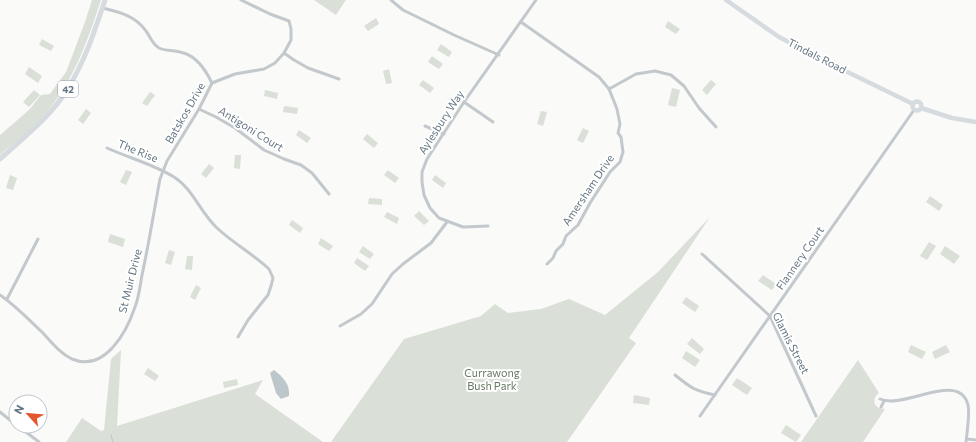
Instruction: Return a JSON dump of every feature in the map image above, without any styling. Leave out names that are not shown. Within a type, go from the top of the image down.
[{"type":"main road","name":"42","points":[[0,159],[43,120],[68,88],[86,54],[105,0]]},
{"type":"main road","name":"Tindals Road","points":[[726,0],[779,37],[913,104]]},
{"type":"main road","points":[[921,108],[921,105],[918,102],[913,104],[914,110],[921,108],[952,118],[976,122]]},
{"type":"street","points":[[212,83],[235,74],[264,69],[274,63],[284,53],[291,40],[289,21],[270,14],[241,0]]},
{"type":"street","points":[[391,0],[403,10],[499,55]]},
{"type":"street","name":"Aylesbury Way","points":[[488,226],[463,227],[439,218],[430,208],[424,195],[422,172],[427,159],[464,102],[499,55],[536,0]]},
{"type":"street","name":"Batskos Drive","points":[[103,8],[123,14],[136,21],[144,28],[152,42],[158,47],[165,50],[179,51],[192,56],[202,66],[212,83],[199,109],[167,161],[163,171]]},
{"type":"street","name":"Amersham Drive","points":[[521,22],[599,77],[609,89],[617,110],[620,124],[618,133],[621,137],[623,152],[620,162],[610,172],[578,225],[566,236],[563,244],[547,264]]},
{"type":"street","points":[[284,53],[308,68],[339,79]]},
{"type":"street","points":[[609,89],[636,74],[655,71],[671,75],[684,86],[699,108],[716,127]]},
{"type":"street","points":[[464,102],[493,122]]},
{"type":"street","name":"Antigoni Court","points":[[199,109],[235,128],[264,150],[301,165],[312,172],[329,194]]},
{"type":"street","name":"Flannery Court","points":[[700,416],[914,110]]},
{"type":"street","points":[[425,126],[444,134]]},
{"type":"street","name":"The Rise","points":[[107,148],[163,171],[175,178],[186,188],[208,219],[218,229],[269,268],[273,278],[268,295],[248,320],[238,337]]},
{"type":"street","name":"St Muir Drive","points":[[0,295],[18,309],[62,353],[74,359],[86,361],[93,360],[112,349],[124,331],[136,306],[160,179],[163,171]]},
{"type":"street","points":[[340,326],[362,314],[372,304],[392,274],[431,243],[447,222]]},
{"type":"street","points":[[7,299],[38,239]]},
{"type":"street","name":"Glamis Street","points":[[702,254],[770,316],[816,416]]},
{"type":"street","points":[[675,375],[699,392],[715,395]]},
{"type":"street","points":[[881,407],[882,400],[907,399],[943,390],[955,390],[964,394],[968,406],[966,440],[976,440]]},
{"type":"street","points":[[0,412],[8,418]]},
{"type":"street","points":[[29,434],[39,442]]},
{"type":"green space","points":[[92,0],[101,0],[84,48],[70,78],[52,106],[37,124],[0,155],[0,135],[29,110],[41,95],[50,94],[66,72]]},
{"type":"green space","points":[[314,0],[346,0],[336,15]]},
{"type":"green space","points":[[376,18],[379,24],[368,31],[364,26]]},
{"type":"green space","points":[[668,21],[680,29],[676,34],[665,27]]},
{"type":"green space","points":[[42,39],[54,46],[51,51],[39,45]]},
{"type":"green space","points":[[441,44],[452,52],[449,57],[437,50]]},
{"type":"green space","points":[[432,56],[443,64],[439,69],[428,62]]},
{"type":"green space","points":[[29,67],[42,76],[38,83],[25,74]]},
{"type":"green space","points":[[389,69],[392,83],[386,84],[383,71]]},
{"type":"green space","points":[[423,80],[434,88],[430,93],[419,85]]},
{"type":"green space","points":[[711,80],[716,84],[707,95],[702,90]]},
{"type":"green space","points":[[672,88],[680,90],[676,107],[668,105]]},
{"type":"green space","points":[[34,90],[40,95],[29,107],[23,102]]},
{"type":"green space","points":[[265,90],[278,93],[277,99],[264,96]]},
{"type":"green space","points":[[150,92],[155,95],[147,106],[142,103]]},
{"type":"green space","points":[[284,106],[298,108],[297,114],[283,112]]},
{"type":"green space","points":[[86,109],[91,113],[83,124],[78,120]]},
{"type":"green space","points":[[541,111],[547,112],[543,126],[537,124]]},
{"type":"green space","points":[[583,128],[589,131],[583,143],[577,140]]},
{"type":"green space","points":[[299,130],[311,138],[307,143],[296,135]]},
{"type":"green space","points":[[367,134],[378,143],[374,148],[363,139]]},
{"type":"green space","points":[[235,155],[241,155],[240,169],[234,168]]},
{"type":"green space","points":[[209,164],[214,168],[206,178],[201,174]]},
{"type":"green space","points":[[126,170],[132,172],[126,185],[120,182]]},
{"type":"green space","points":[[388,170],[399,178],[395,183],[384,175]]},
{"type":"green space","points":[[10,175],[17,178],[13,190],[6,188]]},
{"type":"green space","points":[[435,175],[446,183],[443,188],[432,180]]},
{"type":"green space","points":[[930,196],[943,205],[939,211],[926,202]]},
{"type":"green space","points":[[369,198],[382,199],[382,205],[368,204]]},
{"type":"green space","points":[[419,211],[429,221],[424,225],[414,216]]},
{"type":"green space","points":[[387,212],[399,218],[397,224],[384,217]]},
{"type":"green space","name":"Currawong Bush Park","points":[[710,217],[629,338],[636,343],[567,442],[331,442],[404,339],[481,316],[495,304],[508,313],[541,309],[569,299],[605,315],[658,272]]},
{"type":"green space","points":[[292,220],[303,228],[300,233],[289,225]]},
{"type":"green space","points":[[110,234],[125,239],[123,247],[108,242]]},
{"type":"green space","points":[[321,238],[333,246],[329,251],[318,244]]},
{"type":"green space","points":[[929,242],[936,246],[927,260],[920,256]]},
{"type":"green space","points":[[363,246],[374,254],[370,259],[359,252]]},
{"type":"green space","points":[[945,246],[960,256],[954,264],[940,254]]},
{"type":"green space","points":[[169,250],[175,252],[171,265],[165,263]]},
{"type":"green space","points":[[187,256],[193,256],[192,270],[185,269]]},
{"type":"green space","points":[[357,258],[369,266],[365,271],[354,263]]},
{"type":"green space","points":[[763,275],[776,284],[772,290],[758,281]]},
{"type":"green space","points":[[196,285],[201,288],[195,300],[190,297]]},
{"type":"green space","points":[[686,297],[699,306],[695,312],[682,303]]},
{"type":"green space","points":[[692,338],[704,349],[700,354],[687,344]]},
{"type":"green space","points":[[911,345],[926,352],[922,359],[908,352]]},
{"type":"green space","points":[[946,345],[950,352],[935,359],[932,352]]},
{"type":"green space","points":[[121,350],[117,426],[263,380],[255,394],[323,442],[66,442],[82,418],[101,431],[104,430],[111,359]]},
{"type":"green space","points":[[686,351],[700,360],[695,367],[682,358]]},
{"type":"green space","points":[[858,360],[879,393],[874,399],[876,406],[885,409],[863,442],[801,442]]},
{"type":"green space","points":[[148,368],[159,376],[155,381],[144,374]]},
{"type":"green space","points":[[737,378],[752,388],[747,395],[732,385]]},
{"type":"green space","points":[[237,379],[238,385],[224,388],[223,382]]},
{"type":"green space","points":[[634,395],[650,398],[649,405],[633,403]]},
{"type":"green space","points":[[786,425],[801,435],[796,442],[781,433]]},
{"type":"shaded area","points":[[274,370],[287,384],[289,396],[281,399],[276,393],[270,373]]},
{"type":"waterway","points":[[111,435],[113,442]]}]
